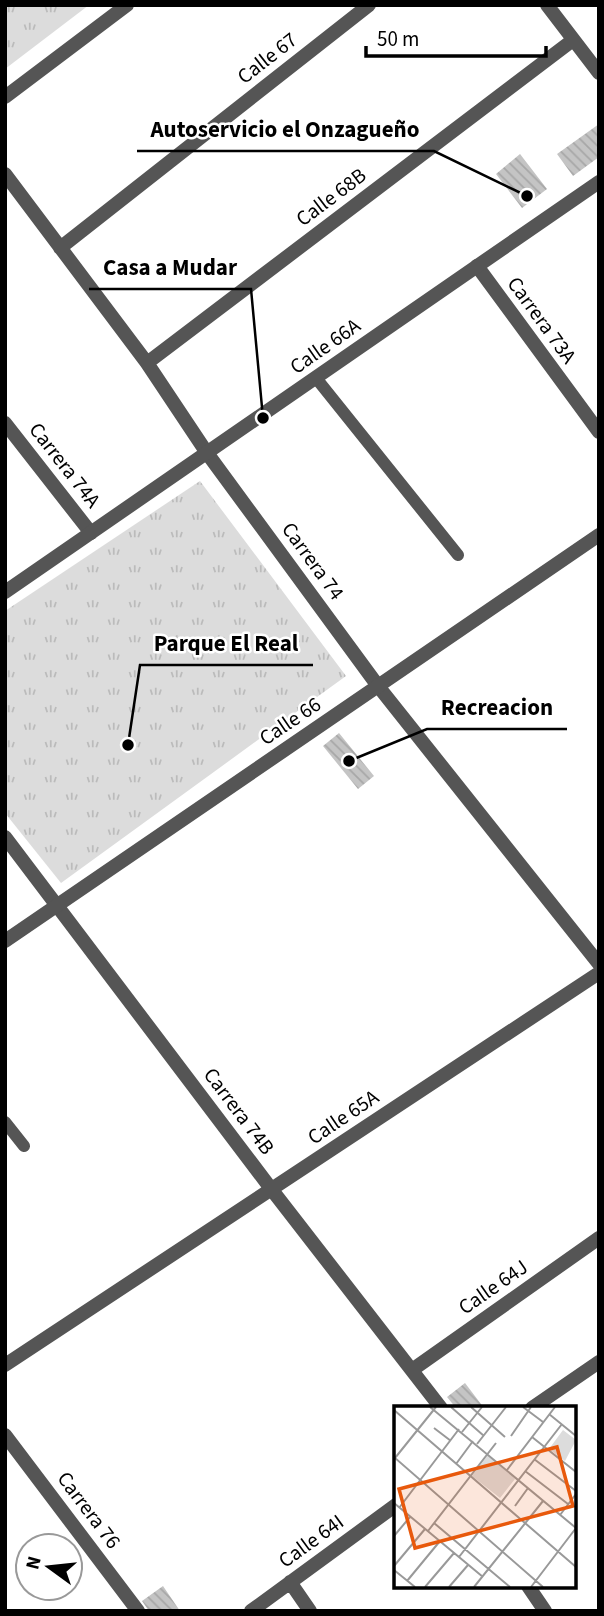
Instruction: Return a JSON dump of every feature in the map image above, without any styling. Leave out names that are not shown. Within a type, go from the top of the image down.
[{"type":"street","points":[[5,97],[127,5]]},
{"type":"street","name":"Calle 67","points":[[60,248],[369,5]]},
{"type":"street","points":[[547,5],[599,73]]},
{"type":"street","name":"Calle 68B","points":[[147,363],[573,40]]},
{"type":"street","name":"Carrera 74","points":[[5,174],[147,363],[207,453],[378,686],[599,964]]},
{"type":"street","name":"Calle 66A","points":[[5,592],[599,182]]},
{"type":"street","name":"Carrera 73A","points":[[477,266],[599,432]]},
{"type":"street","name":"Carrera 74A","points":[[5,423],[91,533]]},
{"type":"street","name":"Calle 66","points":[[5,941],[599,535]]},
{"type":"street","name":"Carrera 74B","points":[[5,837],[439,1406]]},
{"type":"street","name":"Calle 65A","points":[[5,1365],[599,973]]},
{"type":"street","name":"Calle 64J","points":[[412,1370],[599,1238]]},
{"type":"street","points":[[535,1406],[599,1362]]},
{"type":"street","name":"Carrera 76","points":[[5,1435],[138,1611]]},
{"type":"street","name":"Calle 64I","points":[[251,1611],[394,1506]]},
{"type":"street","points":[[290,1583],[310,1611]]},
{"type":"street","points":[[529,1588],[545,1611]]},
{"type":"lane","points":[[316,378],[458,555]]},
{"type":"lane","points":[[5,1122],[24,1146]]},
{"type":"green space","points":[[5,5],[89,5],[5,69]]},
{"type":"green space","points":[[200,481],[346,676],[61,883],[5,813],[5,611]]},
{"type":"building","points":[[599,124],[599,157],[573,176],[557,154]]},
{"type":"building","points":[[520,154],[547,189],[522,208],[496,174]]},
{"type":"building","points":[[339,733],[374,776],[358,789],[323,746]]},
{"type":"building","points":[[465,1383],[482,1406],[454,1406],[447,1397]]},
{"type":"building","points":[[163,1586],[180,1611],[149,1611],[142,1601]]},
{"type":"place","name":"Autoservicio el Onzagueño","points":[[527,196]]},
{"type":"place","name":"Casa a Mudar","points":[[263,418]]},
{"type":"place","name":"Parque El Real","points":[[128,745]]},
{"type":"place","name":"Recreacion","points":[[349,761]]}]
